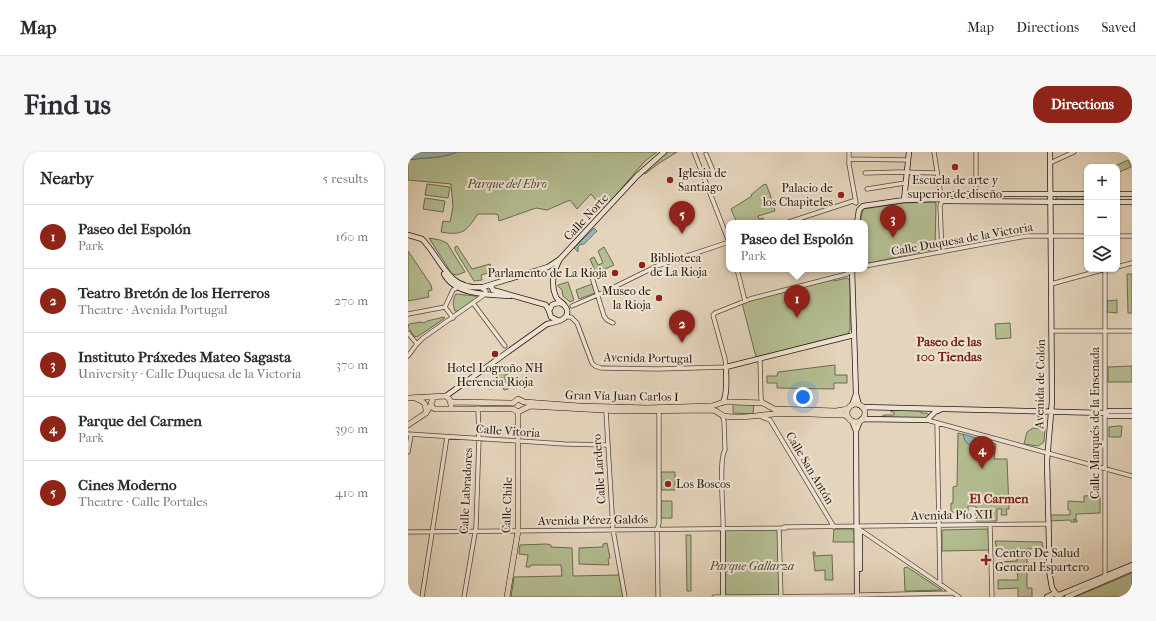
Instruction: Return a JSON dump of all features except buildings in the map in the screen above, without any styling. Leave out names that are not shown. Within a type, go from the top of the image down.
[{"type":"main road","name":"Calle Norte","points":[[565,306],[557,298],[553,283],[555,271],[560,259],[637,176],[664,152]]},
{"type":"main road","points":[[904,200],[908,152]]},
{"type":"main road","name":"Avenida de Colón","points":[[1050,152],[1051,412],[1048,453],[1049,524],[1052,588],[1058,596]]},
{"type":"main road","points":[[941,199],[947,194],[976,194],[1051,198],[1084,202]]},
{"type":"main road","points":[[858,220],[860,208],[867,204],[904,200],[941,199],[976,201],[1051,198],[1084,194]]},
{"type":"main road","points":[[1120,194],[1132,194]]},
{"type":"main road","points":[[1120,202],[1132,202]]},
{"type":"main road","points":[[408,235],[422,239],[426,243],[450,283],[456,287],[486,294],[510,296]]},
{"type":"main road","points":[[456,287],[483,287],[548,267],[560,259]]},
{"type":"main road","points":[[438,262],[456,287]]},
{"type":"main road","points":[[548,267],[555,271]]},
{"type":"main road","points":[[853,272],[856,394],[860,406],[865,413],[856,431]]},
{"type":"main road","points":[[490,285],[493,290],[546,305],[552,318],[557,320]]},
{"type":"main road","points":[[445,409],[450,406],[449,399],[455,391],[547,324],[561,320],[565,316],[567,310],[565,306],[561,303],[552,305],[547,324]]},
{"type":"main road","name":"Avenida Portugal","points":[[726,367],[854,335]]},
{"type":"main road","points":[[721,414],[718,410],[724,402],[726,367]]},
{"type":"main road","points":[[856,394],[847,413],[856,431],[858,515],[856,526],[859,596]]},
{"type":"main road","points":[[408,426],[426,412],[434,397]]},
{"type":"main road","points":[[408,398],[434,397],[512,403],[518,399],[524,402],[525,408],[522,412],[518,412],[513,409],[478,408],[438,409],[426,412]]},
{"type":"main road","points":[[416,398],[428,401],[432,407],[438,409]]},
{"type":"main road","points":[[416,398],[423,401],[426,407],[426,412]]},
{"type":"main road","name":"Gran Vía Juan Carlos I","points":[[524,402],[622,408],[689,407],[724,402],[756,402],[765,404],[774,409],[836,411],[850,407]]},
{"type":"main road","points":[[512,403],[513,409]]},
{"type":"main road","points":[[765,404],[769,409],[769,417]]},
{"type":"main road","name":"Gran Vía Juan Carlos I","points":[[525,408],[534,406],[606,411],[659,412],[713,410],[721,414],[769,417],[834,415],[844,415],[848,417]]},
{"type":"main road","points":[[850,407],[860,406],[1104,413],[1109,411],[1132,412]]},
{"type":"main road","points":[[927,409],[932,415]]},
{"type":"main road","points":[[852,421],[927,420],[942,409]]},
{"type":"main road","name":"Calle Chile","points":[[507,597],[518,531],[518,412]]},
{"type":"main road","points":[[1104,413],[1109,416],[1132,416]]},
{"type":"main road","points":[[723,529],[724,597]]},
{"type":"main road","points":[[1048,596],[1053,594],[1058,596],[1064,594],[1132,565]]},
{"type":"main road","points":[[1067,597],[1132,569]]},
{"type":"main road","name":"Avenida de Colón","points":[[1048,596],[1050,570]]},
{"type":"street","points":[[694,152],[726,234]]},
{"type":"street","points":[[849,152],[852,184],[856,203],[860,208]]},
{"type":"street","points":[[934,152],[941,199],[942,252]]},
{"type":"street","points":[[976,152],[976,201]]},
{"type":"street","points":[[1050,163],[1074,152]]},
{"type":"street","points":[[706,154],[714,173]]},
{"type":"street","points":[[849,159],[908,160]]},
{"type":"street","points":[[865,173],[937,173]]},
{"type":"street","points":[[867,189],[905,183]]},
{"type":"street","points":[[795,220],[852,201],[856,203]]},
{"type":"street","name":"Calle Duquesa de la Victoria","points":[[868,265],[1026,236],[1084,236]]},
{"type":"street","points":[[1120,236],[1132,236]]},
{"type":"street","points":[[572,306],[657,266],[726,243]]},
{"type":"street","points":[[1120,265],[1132,263]]},
{"type":"street","points":[[738,272],[745,301]]},
{"type":"street","points":[[726,367],[713,315],[715,312],[745,301],[850,272]]},
{"type":"street","points":[[1051,284],[1094,272]]},
{"type":"street","name":"Calle Marqués de la Ensenada","points":[[1105,272],[1105,576]]},
{"type":"street","points":[[591,274],[606,319],[613,323]]},
{"type":"street","points":[[445,307],[456,287]]},
{"type":"street","points":[[408,356],[417,344],[486,294],[483,287]]},
{"type":"street","points":[[473,303],[505,346]]},
{"type":"street","points":[[408,314],[445,307]]},
{"type":"street","points":[[445,307],[453,318]]},
{"type":"street","name":"Avenida Portugal","points":[[565,316],[571,317],[577,323],[592,363],[600,368],[658,369],[726,367]]},
{"type":"street","points":[[1051,331],[1132,331]]},
{"type":"street","points":[[408,333],[417,344]]},
{"type":"street","points":[[760,359],[761,400],[765,404]]},
{"type":"street","points":[[756,402],[760,400],[761,395]]},
{"type":"street","name":"Calle Labradores","points":[[464,597],[476,532],[479,439],[478,408]]},
{"type":"street","name":"Calle Lardero","points":[[606,411],[613,530],[625,597]]},
{"type":"street","points":[[658,597],[657,530],[659,523],[659,412]]},
{"type":"street","points":[[721,414],[724,421],[724,450],[722,453],[723,529]]},
{"type":"street","name":"Calle San Antón","points":[[769,417],[834,527]]},
{"type":"street","points":[[927,420],[937,424],[1132,476]]},
{"type":"street","points":[[937,424],[940,584]]},
{"type":"street","points":[[408,452],[410,434]]},
{"type":"street","name":"Calle Vitoria","points":[[410,434],[608,445]]},
{"type":"street","points":[[422,597],[447,437]]},
{"type":"street","name":"Avenida Pío XII","points":[[856,526],[939,525],[991,527],[1049,524]]},
{"type":"street","points":[[856,526],[959,597]]},
{"type":"street","name":"Avenida Pérez Galdós","points":[[408,532],[657,530],[856,526]]},
{"type":"street","points":[[991,527],[993,597]]},
{"type":"street","points":[[779,528],[781,596]]},
{"type":"street","points":[[714,597],[939,595],[952,593]]},
{"type":"green space","name":"Parque del Ebro","points":[[457,152],[657,152],[645,161],[604,209],[591,194],[577,209],[570,200],[547,210],[536,208],[499,221],[498,215],[496,214],[478,214],[470,225],[460,233],[441,232],[443,221],[450,222],[453,207],[451,184],[408,180],[408,160],[439,157]]},
{"type":"green space","points":[[668,152],[677,152],[645,174],[644,173],[654,162]]},
{"type":"green space","points":[[1128,160],[1131,167],[1120,172],[1119,164]]},
{"type":"green space","points":[[427,184],[450,187],[448,198],[425,195]]},
{"type":"green space","points":[[766,184],[775,211],[758,216],[759,219],[763,218],[764,220],[736,220],[731,209],[752,196],[751,195]]},
{"type":"green space","points":[[1084,195],[1084,200],[1056,199],[1056,196]]},
{"type":"green space","points":[[425,198],[445,201],[443,212],[423,209]]},
{"type":"green space","points":[[903,203],[936,203],[935,249],[868,263],[868,220],[861,220],[863,209]]},
{"type":"green space","points":[[429,238],[447,243],[465,272],[457,275],[452,274]]},
{"type":"green space","points":[[457,246],[472,269],[490,264],[492,272],[481,275],[482,280],[474,281],[455,250],[455,247]]},
{"type":"green space","points":[[604,247],[614,265],[596,273],[590,259],[594,257],[598,265],[603,263],[598,251]]},
{"type":"green space","points":[[408,251],[431,285],[432,290],[428,291],[429,297],[408,301]]},
{"type":"green space","points":[[1127,274],[1132,274],[1132,313],[1128,313]]},
{"type":"green space","points":[[847,278],[850,280],[850,330],[848,334],[756,357],[742,303],[833,279],[834,281]]},
{"type":"green space","points":[[568,282],[574,300],[570,302],[563,296],[562,290],[558,286]]},
{"type":"green space","points":[[592,284],[595,293],[579,299],[576,290]]},
{"type":"green space","points":[[456,294],[475,296],[478,298],[459,311],[455,311],[453,302]]},
{"type":"green space","points":[[1117,300],[1117,313],[1107,312],[1107,301]]},
{"type":"green space","points":[[444,317],[445,318],[417,337],[414,336],[408,327],[409,324],[424,323]]},
{"type":"green space","points":[[1010,323],[1011,338],[996,339],[995,324]]},
{"type":"green space","points":[[835,365],[835,375],[847,375],[847,383],[834,383],[834,389],[777,388],[777,383],[767,383],[767,376],[777,376],[778,372]]},
{"type":"green space","points":[[498,366],[503,369],[508,369],[507,375],[505,375],[505,382],[507,383],[508,389],[504,390],[503,387],[493,387],[493,381],[496,380],[491,371]]},
{"type":"green space","points":[[1132,366],[1132,382],[1108,382],[1108,367]]},
{"type":"green space","points":[[733,404],[754,404],[753,414],[733,413]]},
{"type":"green space","points":[[891,410],[921,411],[921,413],[927,413],[929,415],[926,419],[881,417],[884,415],[894,415],[894,412],[891,412]]},
{"type":"green space","points":[[1122,426],[1121,437],[1109,437],[1109,427]]},
{"type":"green space","points":[[1033,428],[1045,429],[1044,442],[1038,446],[1024,444],[1027,432]]},
{"type":"green space","points":[[958,433],[996,444],[994,459],[1007,459],[1009,509],[1006,509],[1007,515],[1001,515],[1002,509],[997,509],[997,521],[976,521],[976,506],[968,506],[968,512],[951,512],[951,503],[953,503],[953,487],[957,486]]},
{"type":"green space","name":"Los Boscos","points":[[661,472],[675,472],[675,490],[661,490]]},
{"type":"green space","points":[[1100,495],[1100,513],[1076,514],[1076,519],[1073,520],[1077,520],[1077,522],[1071,522],[1070,520],[1049,521],[1048,515],[1070,515],[1070,510],[1068,510],[1068,501],[1084,502],[1084,496]]},
{"type":"green space","points":[[661,501],[672,501],[672,518],[661,518]]},
{"type":"green space","name":"Parque Gallarza","points":[[779,528],[781,596],[723,597],[723,529]]},
{"type":"green space","points":[[834,529],[851,529],[855,532],[855,542],[833,542]]},
{"type":"green space","points":[[988,529],[989,550],[942,551],[942,530]]},
{"type":"green space","points":[[686,535],[691,535],[691,591],[687,591]]},
{"type":"green space","points":[[995,541],[1042,542],[1043,548],[1027,549],[1027,588],[1032,588],[1032,597],[1018,597],[1018,588],[998,589],[998,580],[1018,580],[1017,569],[997,569],[997,562],[1017,561],[1017,550],[997,550]]},
{"type":"green space","points":[[607,543],[610,558],[608,559],[609,565],[579,564],[579,548],[603,547],[603,544]]},
{"type":"green space","points":[[520,545],[551,545],[551,547],[572,548],[573,576],[619,575],[623,597],[511,597],[514,577],[562,576],[561,565],[531,565],[530,567],[526,567],[528,555],[519,554]]},
{"type":"green space","points":[[813,552],[815,552],[815,556],[832,555],[833,580],[825,580],[825,570],[815,571]]},
{"type":"green space","points":[[907,567],[942,590],[905,591],[904,568]]},
{"type":"green space","points":[[1132,573],[1132,597],[1075,597]]},
{"type":"water","points":[[408,152],[457,152],[439,157],[408,160]]},
{"type":"water","points":[[594,228],[597,231],[584,244],[579,245],[578,252],[574,248]]},
{"type":"water","points":[[963,434],[986,441],[979,447],[973,448],[965,441]]},
{"type":"place","name":"Escuela de arte y superior de diseño","points":[[955,167]]},
{"type":"place","name":"Iglesia de Santiago","points":[[670,180]]},
{"type":"place","name":"Palacio de los Chapiteles","points":[[841,195]]},
{"type":"place","name":"Cines Moderno","points":[[682,234]]},
{"type":"place","name":"Instituto Práxedes Mateo Sagasta","points":[[893,238]]},
{"type":"place","name":"Biblioteca de La Rioja","points":[[642,265]]},
{"type":"place","name":"Parlamento de La Rioja","points":[[615,273]]},
{"type":"place","name":"Museo de la Rioja","points":[[659,298]]},
{"type":"place","name":"Paseo del Espolón","points":[[797,318]]},
{"type":"place","name":"Teatro Bretón de los Herreros","points":[[682,343]]},
{"type":"place","name":"Hotel Logroño NH Herencia Rioja","points":[[495,354]]},
{"type":"place","name":"Parque del Carmen","points":[[982,469]]},
{"type":"place","name":"Los Boscos","points":[[668,484]]},
{"type":"place","name":"Centro De Salud General Espartero","points":[[986,560]]},
{"type":"district","name":"Paseo de las 100 Tiendas","points":[[949,348]]},
{"type":"district","name":"El Carmen","points":[[999,498]]}]
